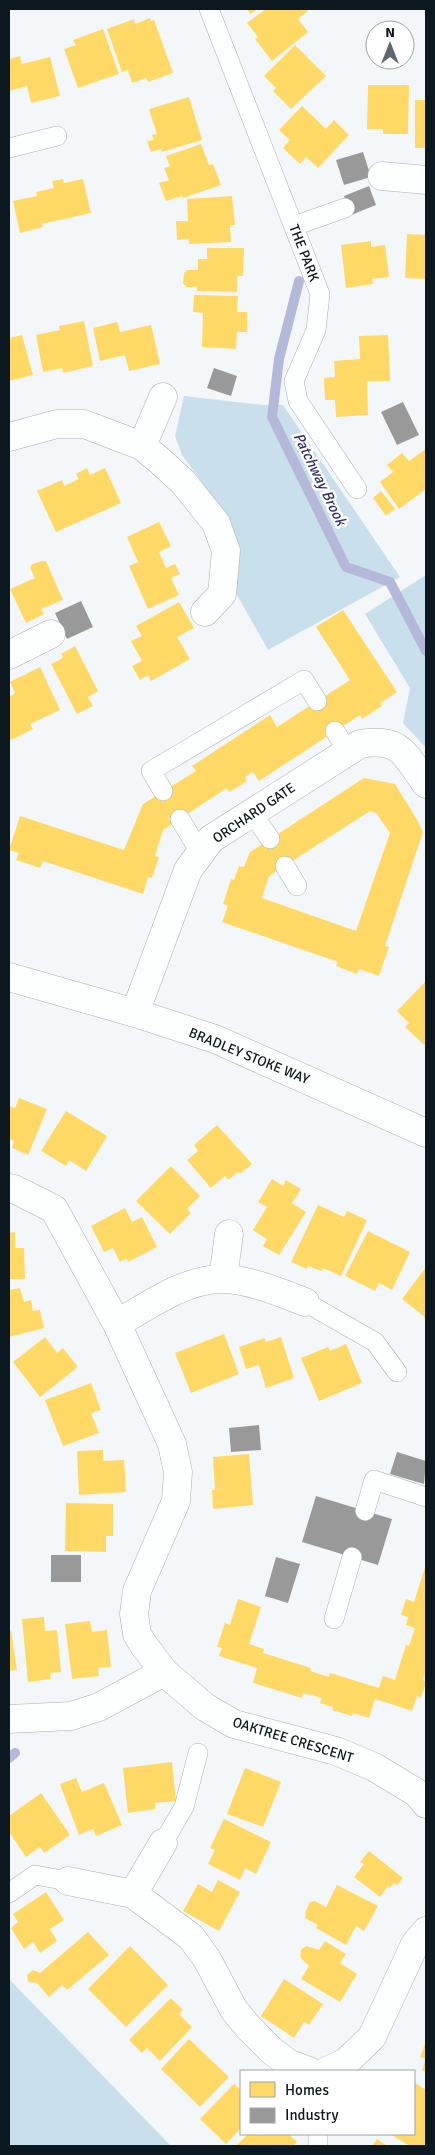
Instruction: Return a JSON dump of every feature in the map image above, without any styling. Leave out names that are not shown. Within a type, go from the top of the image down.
[{"type":"street","points":[[382,176],[426,180]]},
{"type":"street","points":[[142,446],[163,397]]},
{"type":"street","points":[[9,436],[57,424],[84,424],[142,446],[183,482],[216,523],[226,551],[222,594],[206,612]]},
{"type":"street","points":[[9,655],[51,634]]},
{"type":"street","name":"ORCHARD GATE","points":[[135,1013],[188,870],[211,839],[252,813],[342,741],[360,744],[378,741],[397,746],[426,784]]},
{"type":"street","name":"BRADLEY STOKE WAY","points":[[9,977],[135,1013],[215,1040],[426,1133]]},
{"type":"street","name":"OAKTREE CRESCENT","points":[[9,1188],[54,1210],[117,1324],[172,1444],[178,1472],[176,1501],[137,1591],[134,1614],[137,1634],[164,1672],[205,1707],[234,1724],[336,1751],[423,1791]]},
{"type":"street","points":[[223,1278],[229,1234]]},
{"type":"street","points":[[117,1324],[172,1292],[223,1278],[266,1287],[305,1302]]},
{"type":"street","points":[[9,1719],[71,1716],[100,1707],[164,1672]]},
{"type":"street","points":[[133,1894],[163,1843]]},
{"type":"street","points":[[68,1881],[133,1894],[191,1937],[207,1958],[234,2010],[266,2045],[288,2063],[306,2070]]},
{"type":"street","points":[[329,2070],[346,2062],[372,2037],[415,1944],[426,1931]]},
{"type":"lane","name":"THE PARK","points":[[209,9],[320,294],[316,330],[294,381],[298,401],[357,490]]},
{"type":"lane","points":[[9,148],[57,136]]},
{"type":"lane","points":[[294,226],[345,208]]},
{"type":"lane","points":[[163,791],[152,771],[304,680],[317,701]]},
{"type":"lane","points":[[252,813],[270,839]]},
{"type":"lane","points":[[180,819],[201,854]]},
{"type":"lane","points":[[285,866],[297,886]]},
{"type":"lane","points":[[305,1302],[375,1342],[397,1372]]},
{"type":"lane","points":[[365,1510],[374,1480],[426,1497]]},
{"type":"lane","points":[[334,1619],[352,1557]]},
{"type":"lane","points":[[163,1843],[184,1807],[198,1754]]},
{"type":"lane","points":[[9,1893],[35,1875],[68,1881]]},
{"type":"shaded area","points":[[184,396],[263,405],[283,405],[400,577],[268,650],[236,593],[228,518],[182,455],[175,436]]},
{"type":"shaded area","points":[[426,575],[426,748],[403,723],[410,688],[365,614]]},
{"type":"shaded area","points":[[9,1979],[171,2146],[9,2146]]},
{"type":"building: Homes","points":[[247,9],[258,9],[250,14]]},
{"type":"building: Homes","points":[[266,9],[307,9],[308,11],[298,19],[308,32],[272,61],[255,39],[258,37],[247,23]]},
{"type":"building: Homes","points":[[150,18],[151,21],[154,20],[173,73],[148,82],[146,78],[132,83],[128,70],[122,72],[107,29],[134,19],[135,24]]},
{"type":"building: Homes","points":[[103,29],[119,74],[78,88],[64,49],[76,45],[73,40]]},
{"type":"building: Homes","points":[[295,45],[326,76],[291,109],[273,91],[276,88],[264,76]]},
{"type":"building: Homes","points":[[20,56],[22,64],[50,57],[60,96],[31,103],[27,86],[9,91],[9,59]]},
{"type":"building: Homes","points":[[368,85],[409,85],[408,134],[383,134],[383,129],[367,129]]},
{"type":"building: Homes","points":[[189,97],[202,140],[162,152],[161,149],[151,152],[147,141],[154,140],[152,135],[157,134],[149,109]]},
{"type":"building: Homes","points":[[415,100],[426,100],[426,148],[415,148]]},
{"type":"building: Homes","points":[[302,106],[326,129],[334,120],[349,135],[318,168],[306,157],[300,164],[283,148],[290,140],[279,130]]},
{"type":"building: Homes","points":[[201,144],[209,165],[213,164],[221,185],[183,198],[182,196],[166,201],[159,183],[169,180],[164,168],[170,166],[166,156]]},
{"type":"building: Homes","points":[[63,179],[64,183],[83,179],[91,213],[42,224],[43,227],[20,233],[13,201],[37,196],[36,192],[54,188],[52,181]]},
{"type":"building: Homes","points":[[232,196],[235,225],[230,225],[231,242],[189,244],[189,239],[177,240],[176,221],[188,221],[187,199]]},
{"type":"building: Homes","points":[[407,234],[426,235],[426,279],[405,278]]},
{"type":"building: Homes","points":[[371,241],[371,247],[385,245],[389,277],[372,279],[373,284],[346,288],[341,245]]},
{"type":"building: Homes","points":[[207,248],[244,248],[243,276],[237,276],[237,292],[197,291],[197,287],[186,287],[183,283],[184,273],[187,270],[198,270],[198,259],[207,259]]},
{"type":"building: Homes","points":[[194,295],[238,296],[237,312],[247,312],[247,332],[237,332],[236,349],[202,347],[203,313],[193,312]]},
{"type":"building: Homes","points":[[84,321],[93,366],[63,373],[62,368],[43,372],[36,335],[60,330],[59,326]]},
{"type":"building: Homes","points":[[117,322],[120,332],[151,325],[160,364],[129,371],[125,355],[100,361],[93,328]]},
{"type":"building: Homes","points":[[22,335],[33,375],[9,381],[9,338]]},
{"type":"building: Homes","points":[[388,335],[390,381],[367,381],[368,415],[336,417],[335,400],[325,400],[324,378],[335,377],[334,361],[360,359],[359,336]]},
{"type":"building: Homes","points":[[426,449],[426,489],[399,509],[380,482],[393,472],[387,465],[402,453],[409,461]]},
{"type":"building: Homes","points":[[87,468],[90,475],[105,468],[121,503],[56,532],[37,491],[62,480],[64,486],[79,479],[76,474]]},
{"type":"building: Homes","points":[[381,491],[395,509],[386,516],[373,498]]},
{"type":"building: Homes","points":[[159,522],[171,546],[159,552],[166,568],[175,564],[180,574],[171,578],[179,595],[148,609],[129,566],[138,562],[127,537]]},
{"type":"building: Homes","points":[[46,561],[63,600],[41,609],[44,614],[26,623],[10,589],[35,578],[30,568],[32,564]]},
{"type":"building: Homes","points":[[179,602],[194,628],[177,637],[190,659],[151,681],[148,675],[140,680],[132,666],[142,661],[131,641],[142,636],[136,626]]},
{"type":"building: Homes","points":[[343,610],[397,692],[381,703],[382,706],[362,719],[360,715],[259,781],[253,772],[245,777],[247,781],[238,787],[229,792],[227,788],[163,830],[155,856],[159,857],[152,878],[148,877],[143,894],[43,861],[40,868],[16,860],[19,853],[9,850],[20,816],[124,850],[143,804],[196,771],[192,766],[270,715],[277,727],[350,680],[316,627]]},
{"type":"building: Homes","points":[[75,646],[98,691],[88,697],[93,706],[77,714],[51,664],[63,658],[61,654]]},
{"type":"building: Homes","points":[[40,667],[60,710],[30,724],[33,729],[11,740],[9,735],[9,697],[15,693],[10,682]]},
{"type":"building: Homes","points":[[364,778],[395,784],[423,832],[385,946],[389,947],[379,976],[359,969],[357,974],[336,966],[338,962],[222,922],[228,906],[223,904],[231,879],[234,880],[239,866],[244,867],[250,852]],"holes":[[[370,811],[376,813],[390,833],[356,931],[262,898],[269,876]]]},
{"type":"building: Homes","points":[[426,981],[426,1043],[424,1045],[405,1027],[409,1023],[397,1011]]},
{"type":"building: Homes","points":[[19,1098],[47,1109],[28,1155],[12,1148],[14,1141],[9,1139],[9,1106],[15,1108]]},
{"type":"building: Homes","points":[[66,1111],[107,1136],[86,1171],[69,1160],[66,1166],[41,1151]]},
{"type":"building: Homes","points":[[217,1125],[252,1164],[240,1174],[238,1172],[228,1180],[225,1176],[211,1188],[187,1160],[198,1151],[194,1145]]},
{"type":"building: Homes","points":[[171,1166],[200,1196],[187,1209],[191,1213],[170,1234],[136,1201]]},
{"type":"building: Homes","points":[[272,1179],[283,1186],[286,1180],[301,1189],[292,1203],[306,1212],[279,1255],[263,1246],[267,1239],[253,1230],[267,1207],[258,1202]]},
{"type":"building: Homes","points":[[318,1205],[344,1217],[347,1211],[367,1220],[341,1276],[323,1268],[321,1271],[308,1266],[307,1269],[291,1262]]},
{"type":"building: Homes","points":[[125,1208],[132,1222],[142,1217],[157,1247],[128,1262],[126,1258],[120,1262],[113,1248],[104,1252],[91,1226]]},
{"type":"building: Homes","points":[[368,1231],[410,1252],[392,1290],[379,1283],[375,1291],[345,1276]]},
{"type":"building: Homes","points":[[15,1232],[15,1248],[24,1248],[25,1279],[9,1279],[9,1233]]},
{"type":"building: Homes","points":[[426,1267],[426,1318],[402,1299]]},
{"type":"building: Homes","points":[[20,1288],[24,1302],[31,1300],[33,1311],[40,1310],[44,1328],[9,1337],[9,1290]]},
{"type":"building: Homes","points":[[224,1334],[239,1374],[191,1393],[175,1353]]},
{"type":"building: Homes","points":[[45,1337],[57,1353],[63,1348],[78,1367],[40,1397],[13,1362]]},
{"type":"building: Homes","points":[[281,1337],[294,1378],[266,1388],[259,1365],[246,1369],[239,1347],[265,1338],[266,1342]]},
{"type":"building: Homes","points":[[346,1344],[362,1383],[319,1401],[301,1358],[328,1347],[330,1351]]},
{"type":"building: Homes","points":[[91,1383],[101,1410],[91,1413],[99,1433],[63,1446],[45,1400]]},
{"type":"building: Homes","points":[[103,1450],[103,1461],[124,1460],[126,1492],[79,1495],[77,1451]]},
{"type":"building: Homes","points":[[249,1454],[253,1505],[213,1509],[212,1490],[215,1490],[213,1457]]},
{"type":"building: Homes","points":[[66,1503],[113,1504],[113,1536],[106,1536],[106,1552],[65,1551]]},
{"type":"building: Homes","points":[[426,1564],[426,1669],[423,1679],[426,1683],[421,1698],[417,1696],[412,1711],[375,1699],[369,1718],[353,1713],[352,1716],[332,1710],[333,1707],[320,1703],[322,1698],[303,1693],[302,1698],[253,1683],[257,1668],[219,1656],[222,1648],[217,1647],[225,1623],[230,1625],[238,1599],[261,1607],[249,1644],[264,1649],[263,1653],[311,1668],[310,1671],[329,1677],[330,1673],[379,1688],[383,1676],[395,1680],[406,1645],[409,1646],[415,1628],[406,1625],[408,1617],[401,1615],[406,1599],[414,1602]]},
{"type":"building: Homes","points":[[44,1617],[45,1631],[57,1630],[61,1672],[50,1673],[51,1679],[28,1682],[22,1619]]},
{"type":"building: Homes","points":[[90,1621],[92,1632],[107,1630],[111,1667],[98,1668],[99,1676],[72,1679],[65,1624]]},
{"type":"building: Homes","points":[[9,1631],[11,1631],[17,1670],[9,1671]]},
{"type":"building: Homes","points":[[172,1762],[176,1801],[155,1803],[155,1809],[128,1813],[123,1768]]},
{"type":"building: Homes","points":[[245,1768],[281,1782],[263,1827],[227,1814]]},
{"type":"building: Homes","points":[[76,1778],[82,1792],[104,1783],[122,1825],[96,1836],[93,1829],[79,1835],[60,1784]]},
{"type":"building: Homes","points":[[41,1793],[70,1835],[44,1853],[40,1847],[26,1857],[9,1832],[9,1816]]},
{"type":"building: Homes","points":[[224,1819],[271,1842],[256,1874],[245,1868],[240,1880],[208,1864],[215,1850],[210,1848]]},
{"type":"building: Homes","points":[[369,1851],[403,1878],[397,1885],[394,1883],[390,1888],[388,1886],[380,1897],[354,1877],[364,1864],[360,1862]]},
{"type":"building: Homes","points":[[218,1880],[240,1892],[219,1931],[183,1911],[198,1884],[212,1892]]},
{"type":"building: Homes","points":[[337,1885],[378,1906],[364,1931],[356,1926],[346,1945],[316,1928],[318,1925],[305,1918],[310,1902],[315,1901],[326,1907]]},
{"type":"building: Homes","points":[[46,1892],[64,1920],[50,1929],[57,1941],[40,1953],[33,1942],[24,1949],[11,1928],[18,1922],[13,1914]]},
{"type":"building: Homes","points":[[88,1932],[109,1955],[67,1990],[62,1985],[49,1997],[37,1983],[28,1982],[27,1975],[33,1970],[40,1973]]},
{"type":"building: Homes","points":[[325,1941],[346,1954],[340,1963],[357,1974],[340,2002],[301,1979],[309,1966],[300,1957],[301,1950],[306,1946],[319,1950]]},
{"type":"building: Homes","points":[[130,1946],[168,1985],[126,2027],[88,1989]]},
{"type":"building: Homes","points":[[284,1979],[323,2004],[309,2025],[304,2022],[294,2038],[261,2016]]},
{"type":"building: Homes","points":[[171,1998],[183,2010],[179,2014],[192,2027],[160,2061],[147,2048],[142,2053],[129,2040]]},
{"type":"building: Homes","points":[[189,2039],[229,2077],[200,2107],[161,2069]]},
{"type":"building: Homes","points":[[426,2041],[426,2059],[420,2057]]},
{"type":"building: Homes","points":[[426,2059],[426,2072],[422,2070]]},
{"type":"building: Homes","points":[[415,2083],[426,2090],[426,2146],[410,2146],[392,2135],[415,2135]]},
{"type":"building: Homes","points":[[234,2084],[240,2089],[240,2129],[226,2144],[200,2119]]},
{"type":"building: Homes","points":[[247,2135],[289,2135],[297,2142],[293,2146],[236,2146]]},
{"type":"building: Homes","points":[[377,2139],[387,2146],[372,2146]]},
{"type":"building: Industry","points":[[363,152],[371,177],[344,185],[336,160]]},
{"type":"building: Industry","points":[[369,186],[376,205],[351,215],[344,196]]},
{"type":"building: Industry","points":[[214,368],[237,376],[231,396],[207,388]]},
{"type":"building: Industry","points":[[403,402],[419,435],[397,445],[381,412]]},
{"type":"building: Industry","points":[[81,601],[93,627],[67,639],[55,613]]},
{"type":"building: Industry","points":[[259,1425],[261,1450],[231,1452],[229,1428]]},
{"type":"building: Industry","points":[[397,1452],[426,1461],[424,1484],[390,1474]]},
{"type":"building: Industry","points":[[316,1496],[392,1519],[378,1565],[302,1542]]},
{"type":"building: Industry","points":[[51,1555],[81,1555],[81,1582],[51,1582]]},
{"type":"building: Industry","points":[[276,1557],[300,1564],[288,1603],[265,1596]]},
{"type":"waterway","name":"Patchway Brook","points":[[299,281],[279,359],[272,417],[346,567],[390,582],[426,651]]},
{"type":"waterway","points":[[9,1758],[15,1753]]}]
